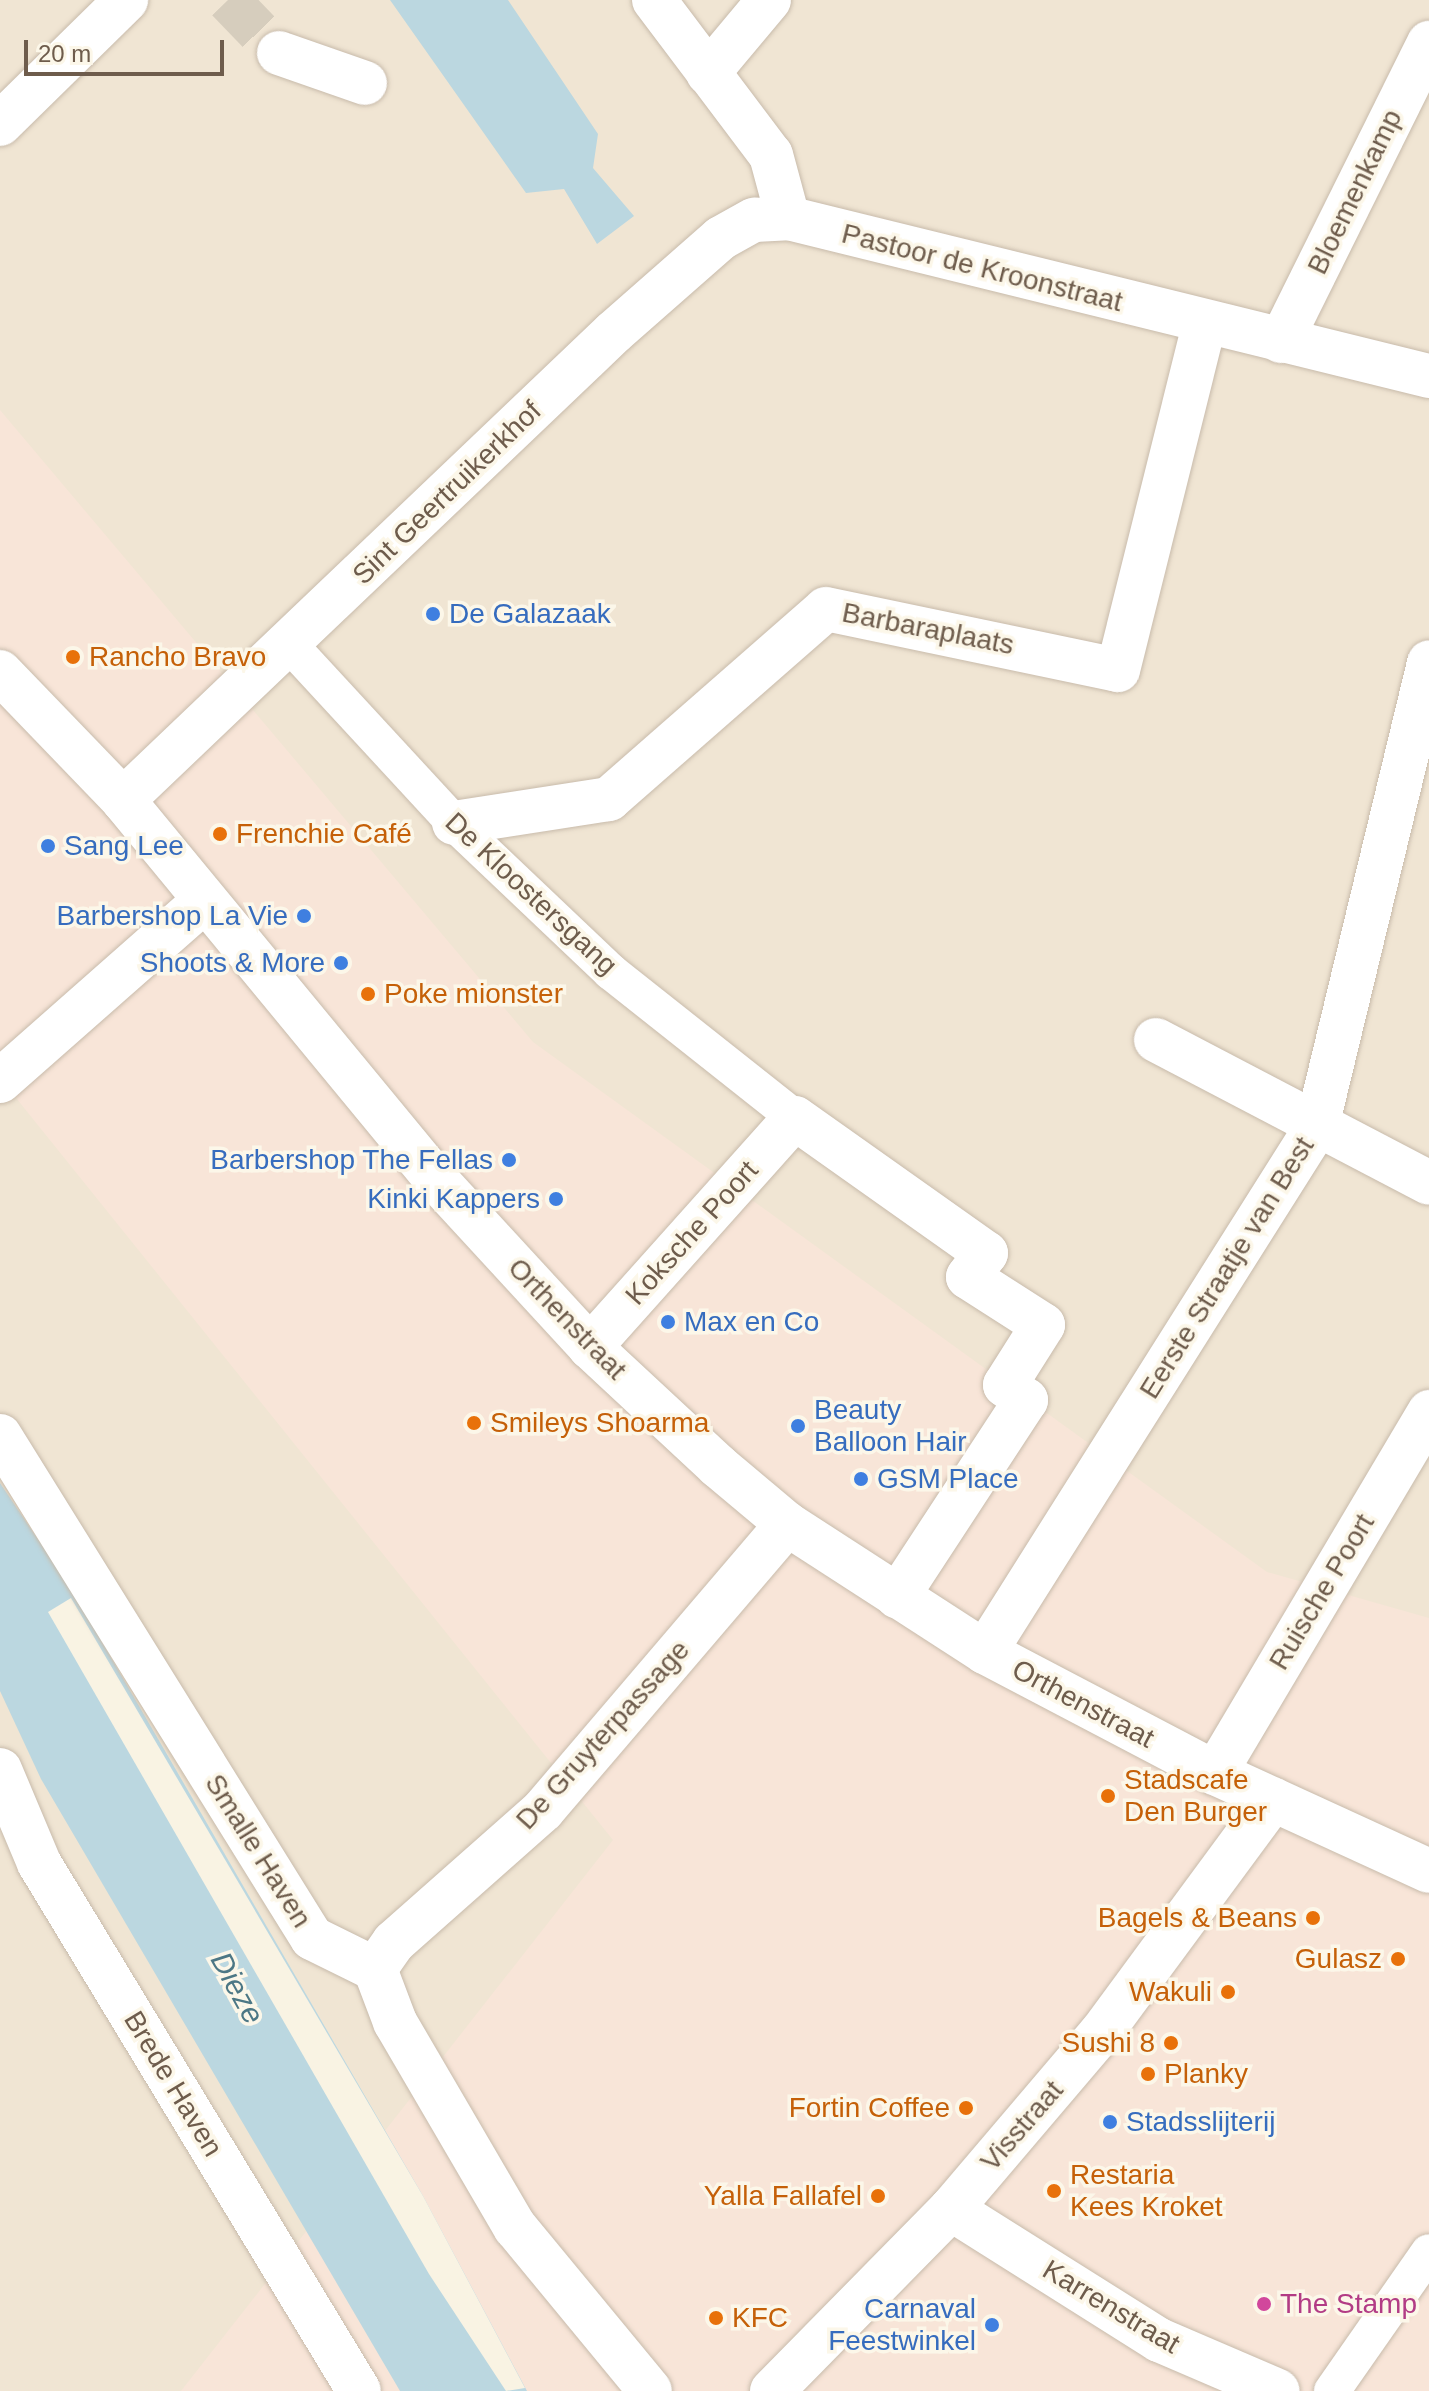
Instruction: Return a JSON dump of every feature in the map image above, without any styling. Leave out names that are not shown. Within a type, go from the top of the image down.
[{"type":"street","points":[[0,124],[126,0]]},
{"type":"street","points":[[654,0],[771,155],[788,218]]},
{"type":"street","points":[[708,73],[769,0]]},
{"type":"street","name":"Bloemenkamp","points":[[1281,341],[1429,43]]},
{"type":"street","points":[[279,53],[365,83]]},
{"type":"street","name":"Pastoor de Kroonstraat","points":[[788,218],[1204,325],[1429,376]]},
{"type":"street","name":"Sint Geertruikerkhof","points":[[123,800],[721,238],[754,220],[788,218]]},
{"type":"street","name":"Barbaraplaats","points":[[454,823],[609,799],[826,609],[1008,644],[1118,670],[1204,325]]},
{"type":"street","name":"Eerste Straatje van Best","points":[[985,1652],[1317,1126],[1429,662]]},
{"type":"street","name":"Orthenstraat","points":[[0,672],[123,800],[432,1175],[590,1347],[787,1524],[985,1652],[1215,1773],[1429,1871]]},
{"type":"street","points":[[0,1081],[204,901]]},
{"type":"street","points":[[1156,1040],[1429,1183]]},
{"type":"street","points":[[795,1118],[986,1253],[968,1277],[1043,1325],[1005,1385],[1026,1400],[897,1597]]},
{"type":"street","name":"Koksche Poort","points":[[590,1347],[795,1118]]},
{"type":"street","name":"Ruische Poort","points":[[1215,1773],[1429,1412]]},
{"type":"street","name":"Smalle Haven","points":[[0,1436],[312,1938],[375,1969]]},
{"type":"street","name":"De Gruyterpassage","points":[[375,1969],[394,1942],[543,1810],[787,1524]]},
{"type":"street","name":"Brede Haven","points":[[0,1770],[39,1863],[359,2391]]},
{"type":"street","name":"Visstraat","points":[[772,2391],[951,2209],[1101,2033],[1273,1800]]},
{"type":"street","points":[[375,1969],[395,2022],[515,2227],[650,2391]]},
{"type":"street","name":"Karrenstraat","points":[[951,2209],[1159,2340],[1278,2391]]},
{"type":"lane","name":"De Kloostersgang","points":[[290,645],[454,823],[611,972],[795,1118]]},
{"type":"lane","points":[[1332,2391],[1429,2252]]},
{"type":"shaded area","points":[[0,0],[1429,0],[1429,2391],[0,2391]]},
{"type":"shaded area","points":[[0,410],[533,1042],[1267,1572],[1429,1618],[1429,2391],[181,2391],[613,1840],[0,1078]]},
{"type":"water","points":[[390,0],[508,0],[598,134],[593,168],[634,216],[597,244],[564,189],[526,193]]},
{"type":"water","name":"Dieze","points":[[0,1483],[70,1587],[423,2196],[527,2391],[400,2391],[41,1779],[0,1691]]},
{"type":"pier","points":[[71,1598],[423,2196],[525,2388],[506,2391],[429,2274],[48,1612]]},
{"type":"tunnel","points":[[228,0],[279,53]]},
{"type":"place","name":"De Galazaak","points":[[433,614]]},
{"type":"place","name":"Rancho Bravo","points":[[73,657]]},
{"type":"place","name":"Frenchie Café","points":[[220,834]]},
{"type":"place","name":"Sang Lee","points":[[48,846]]},
{"type":"place","name":"Barbershop La Vie","points":[[304,916]]},
{"type":"place","name":"Shoots & More","points":[[341,963]]},
{"type":"place","name":"Poke mionster","points":[[368,994]]},
{"type":"place","name":"Barbershop The Fellas","points":[[509,1160]]},
{"type":"place","name":"Kinki Kappers","points":[[556,1199]]},
{"type":"place","name":"Max en Co","points":[[668,1322]]},
{"type":"place","name":"Smileys Shoarma","points":[[474,1423]]},
{"type":"place","name":"Beauty Balloon Hair","points":[[798,1426]]},
{"type":"place","name":"GSM Place","points":[[861,1479]]},
{"type":"place","name":"Stadscafe Den Burger","points":[[1108,1796]]},
{"type":"place","name":"Bagels & Beans","points":[[1313,1918]]},
{"type":"place","name":"Gulasz","points":[[1398,1959]]},
{"type":"place","name":"Wakuli","points":[[1228,1992]]},
{"type":"place","name":"Sushi 8","points":[[1171,2043]]},
{"type":"place","name":"Planky","points":[[1148,2074]]},
{"type":"place","name":"Fortin Coffee","points":[[966,2108]]},
{"type":"place","name":"Stadsslijterij","points":[[1110,2122]]},
{"type":"place","name":"Restaria Kees Kroket","points":[[1054,2191]]},
{"type":"place","name":"Yalla Fallafel","points":[[878,2196]]},
{"type":"place","name":"The Stamp","points":[[1264,2304]]},
{"type":"place","name":"KFC","points":[[716,2318]]},
{"type":"place","name":"Carnaval Feestwinkel","points":[[992,2325]]}]
